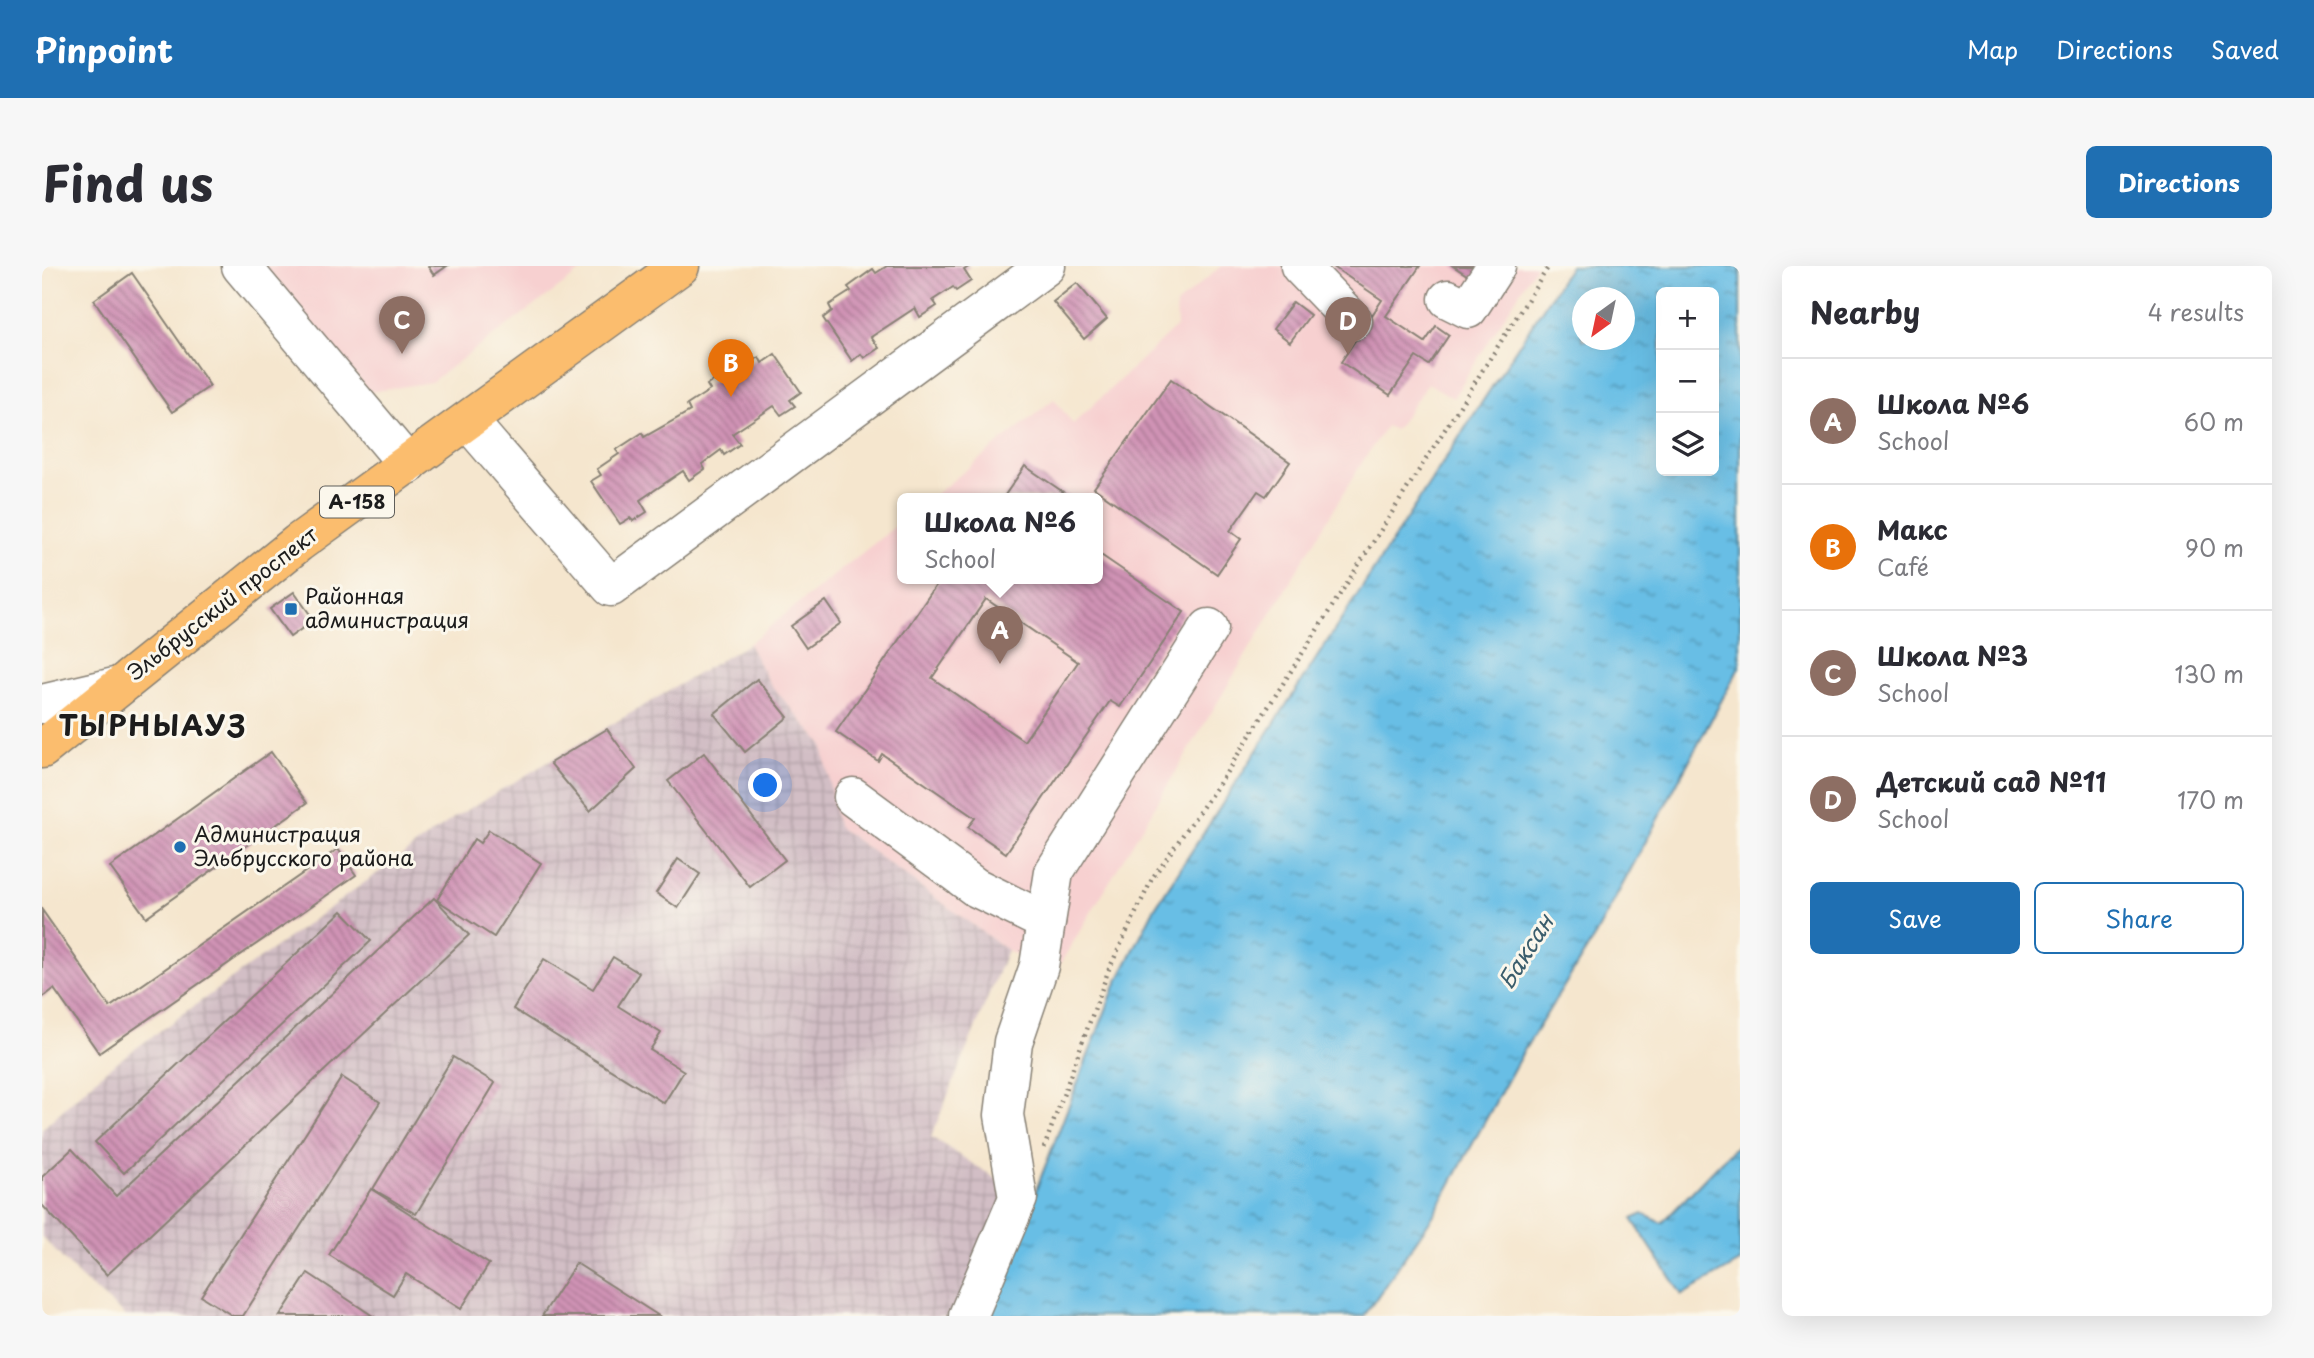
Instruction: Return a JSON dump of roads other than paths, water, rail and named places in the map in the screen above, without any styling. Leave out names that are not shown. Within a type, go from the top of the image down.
[{"type":"main road","name":"Эльбрусский проспект","points":[[42,749],[298,543],[469,422],[680,266]]},
{"type":"street","points":[[241,266],[408,465]]},
{"type":"street","points":[[469,422],[611,587],[1046,266]]},
{"type":"street","points":[[1300,266],[1353,321]]},
{"type":"street","points":[[1448,299],[1468,309],[1496,266]]},
{"type":"street","points":[[968,1316],[1018,1198],[1004,1115],[1013,1042],[1039,966],[1054,872],[1209,628]]},
{"type":"street","points":[[42,704],[119,686]]},
{"type":"street","points":[[853,797],[975,887],[1046,922]]},
{"type":"water","name":"Баксан","points":[[1570,266],[1740,266],[1740,666],[1595,936],[1523,1052],[1433,1216],[1364,1316],[987,1316],[1114,989],[1153,911]]},
{"type":"water","points":[[1740,1142],[1740,1262],[1682,1295],[1632,1219],[1643,1214],[1662,1223]]},
{"type":"place","name":"Школа №3","points":[[402,354]]},
{"type":"place","name":"Детский сад №11","points":[[1348,355]]},
{"type":"place","name":"Макс","points":[[731,397]]},
{"type":"place","name":"Районная администрация","points":[[291,609]]},
{"type":"place","name":"Школа №6","points":[[1000,664]]},
{"type":"place","name":"Администрация Эльбрусского района","points":[[180,847]]},
{"type":"district","name":"ТЫРНЫАУЗ","points":[[153,726]]}]
